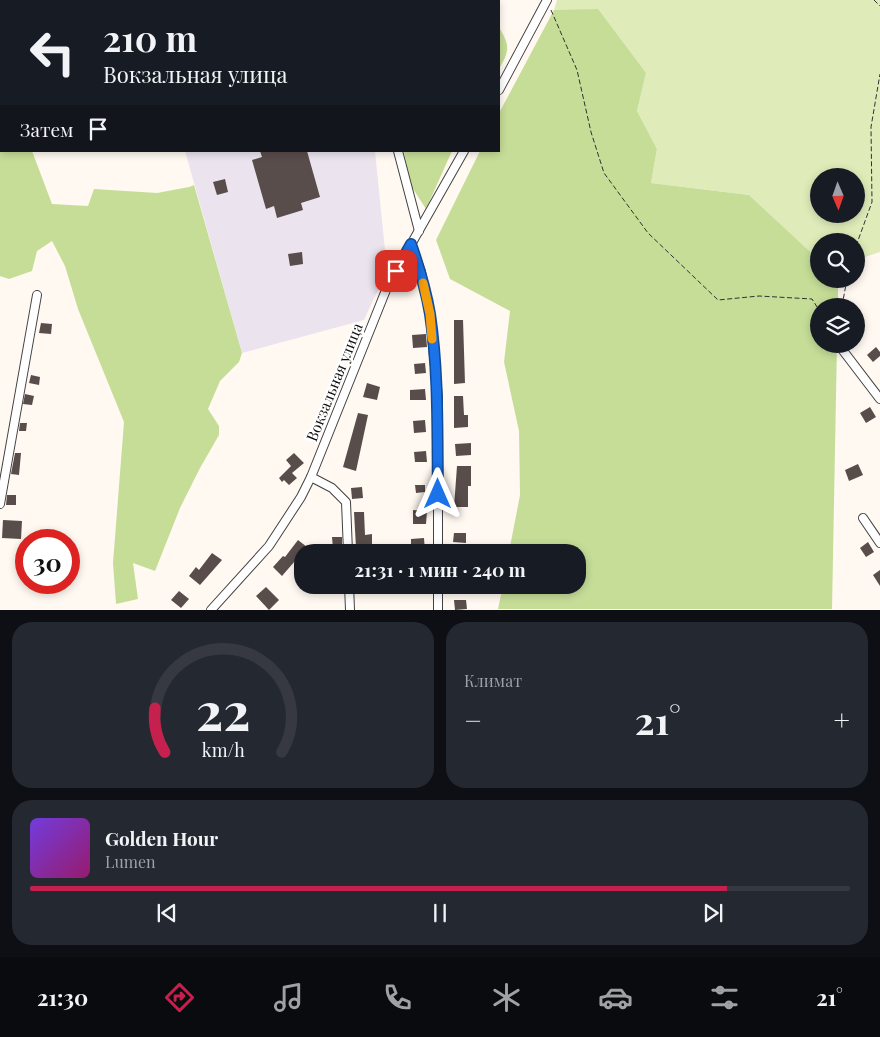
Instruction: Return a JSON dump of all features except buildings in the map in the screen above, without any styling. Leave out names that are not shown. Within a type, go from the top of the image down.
[{"type":"street","points":[[500,88],[547,0]]},
{"type":"street","points":[[398,152],[419,231]]},
{"type":"street","name":"Вокзальная улица","points":[[211,610],[269,546],[301,497],[311,477],[388,285],[463,152]]},
{"type":"street","points":[[411,244],[421,272],[430,314],[438,398],[438,544]]},
{"type":"street","points":[[0,504],[37,295]]},
{"type":"street","points":[[845,353],[880,399]]},
{"type":"street","points":[[311,477],[332,488],[346,502],[348,544]]},
{"type":"street","points":[[863,518],[880,543]]},
{"type":"street","points":[[349,594],[350,610]]},
{"type":"street","points":[[438,594],[438,610]]},
{"type":"path","points":[[547,0],[577,70],[591,132],[604,173],[648,233],[718,300],[759,296],[810,299]]},
{"type":"path","points":[[874,0],[880,6]]},
{"type":"path","points":[[861,233],[872,202],[871,127],[880,74]]},
{"type":"shaded area","points":[[185,152],[375,152],[387,270],[364,320],[242,353]]},
{"type":"green space","points":[[557,0],[880,0],[880,252],[865,257],[865,233],[810,233],[810,252],[749,195],[651,183],[657,149],[637,111],[646,73],[554,10]]},
{"type":"green space","points":[[598,9],[646,73],[637,111],[657,149],[651,183],[749,195],[810,252],[810,288],[838,288],[838,298],[810,298],[810,353],[837,353],[832,609],[498,609],[501,594],[586,594],[586,544],[511,544],[520,495],[519,431],[504,362],[510,311],[450,279],[436,240],[480,152],[500,152],[500,111],[554,10]]},
{"type":"green space","points":[[500,29],[507,44],[505,57],[500,67]]},
{"type":"green space","points":[[0,152],[32,152],[52,204],[88,206],[94,189],[157,193],[194,185],[242,353],[239,362],[220,381],[208,409],[219,426],[219,435],[180,508],[155,571],[133,563],[138,599],[116,604],[113,563],[124,422],[78,309],[65,266],[52,241],[37,251],[32,271],[9,279],[0,276]]},
{"type":"green space","points":[[404,152],[452,152],[426,209],[410,184]]},
{"type":"slow traffic","points":[[423,283],[430,314],[432,339]]},
{"type":"route","points":[[396,271],[411,244],[421,272],[430,314],[438,398],[438,494]]}]
